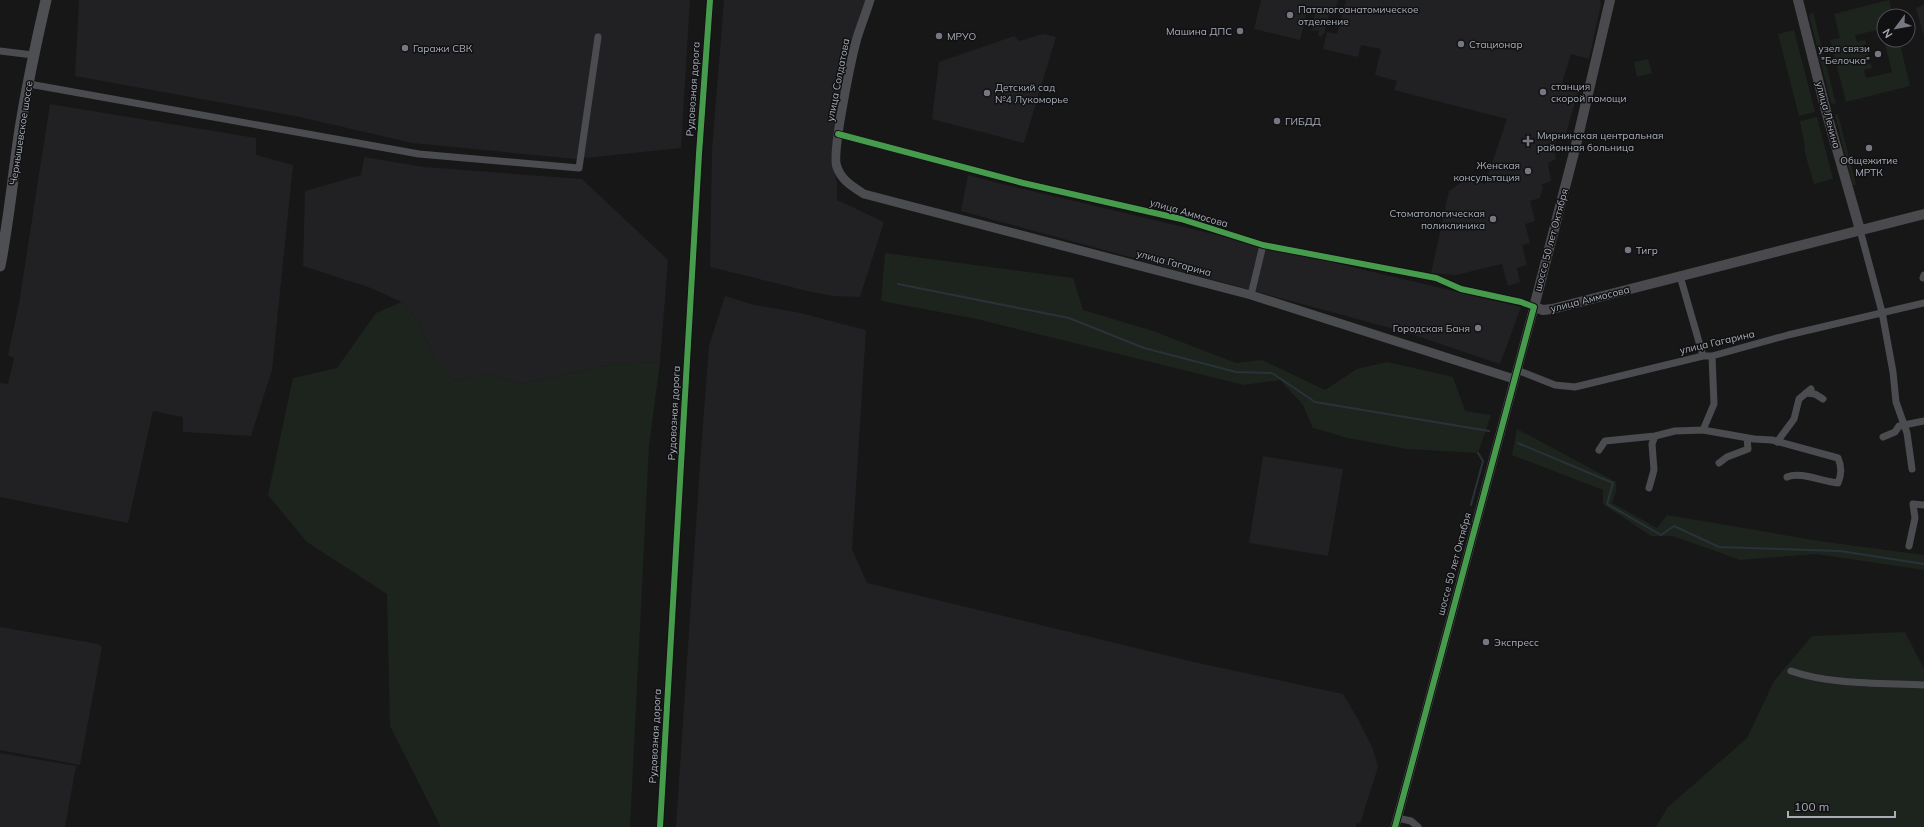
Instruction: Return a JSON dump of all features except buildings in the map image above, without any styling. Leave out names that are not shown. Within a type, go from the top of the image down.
[{"type":"main road","name":"Чернышевское шоссе","points":[[0,266],[33,55],[46,0]]},
{"type":"main road","name":"шоссе 50 лет Октября","points":[[1534,307],[1577,141],[1610,0]]},
{"type":"main road","name":"улица Ленина","points":[[1798,0],[1827,114],[1860,230]]},
{"type":"main road","name":"улица Аммосова","points":[[1534,307],[1542,310],[1552,309],[1924,214]]},
{"type":"street","name":"Рудовозная дорога","points":[[660,827],[698,154],[710,0]]},
{"type":"street","name":"улица Солдатова","points":[[836,166],[838,134],[857,38],[870,0]]},
{"type":"street","points":[[29,84],[419,154],[579,168],[598,38]]},
{"type":"street","points":[[0,51],[33,55]]},
{"type":"street","name":"улица Аммосова","points":[[838,134],[1016,181],[1181,219],[1263,245],[1436,278],[1461,289],[1521,302],[1534,307]]},
{"type":"street","name":"улица Гагарина","points":[[836,166],[845,182],[864,194],[1251,295],[1555,385],[1575,387],[1703,356],[1712,356],[1882,312],[1924,303]]},
{"type":"street","points":[[1860,230],[1882,312],[1893,372],[1896,402],[1907,433],[1912,469]]},
{"type":"street","points":[[1251,295],[1263,245]]},
{"type":"street","points":[[1680,276],[1703,356]]},
{"type":"street","name":"шоссе 50 лет Октября","points":[[1395,827],[1534,307]]},
{"type":"street","points":[[1703,430],[1714,404],[1712,356]]},
{"type":"street","points":[[1777,442],[1794,419],[1799,399],[1809,391],[1823,399]]},
{"type":"street","points":[[1883,437],[1895,432],[1899,426],[1903,424],[1924,420]]},
{"type":"street","points":[[1600,450],[1604,441],[1655,436],[1675,431],[1703,430],[1777,442],[1838,458],[1842,474],[1838,483],[1826,482],[1797,475],[1787,477]]},
{"type":"street","points":[[1649,488],[1654,470],[1652,444],[1655,436]]},
{"type":"street","points":[[1720,463],[1727,457],[1748,449],[1747,438]]},
{"type":"street","points":[[1909,546],[1915,518],[1913,504],[1924,505]]},
{"type":"street","points":[[1791,672],[1805,676],[1835,680],[1924,685]]},
{"type":"street","points":[[1397,818],[1411,821],[1418,827]]},
{"type":"shaded area","points":[[79,0],[690,0],[681,148],[575,159],[412,143],[300,117],[75,76]]},
{"type":"shaded area","points":[[724,0],[866,0],[840,93],[832,160],[837,182],[837,200],[884,222],[860,297],[833,296],[807,291],[710,267],[712,150]]},
{"type":"shaded area","points":[[1261,0],[1338,0],[1334,15],[1329,14],[1322,37],[1318,36],[1319,31],[1311,30],[1315,13],[1307,11],[1300,40],[1254,29]]},
{"type":"shaded area","name":"Мирнинская центральная районная больница","points":[[1346,0],[1600,0],[1601,4],[1589,59],[1571,54],[1562,83],[1579,88],[1566,134],[1558,133],[1554,149],[1556,159],[1548,163],[1551,181],[1541,185],[1543,188],[1540,198],[1530,201],[1535,221],[1525,224],[1530,243],[1522,245],[1527,265],[1517,268],[1520,282],[1508,286],[1502,264],[1456,275],[1431,273],[1449,191],[1469,177],[1485,184],[1507,119],[1394,90],[1397,81],[1375,75],[1381,49],[1361,45],[1358,57],[1323,49],[1327,32],[1337,34]]},
{"type":"shaded area","points":[[1889,0],[1891,8],[1876,8],[1876,30],[1855,35],[1857,42],[1865,40],[1866,44],[1863,45],[1863,48],[1866,47],[1870,60],[1867,60],[1867,64],[1871,63],[1872,68],[1864,70],[1866,78],[1892,72],[1886,48],[1901,48],[1910,86],[1846,102],[1830,40],[1840,38],[1834,14]]},
{"type":"shaded area","points":[[1924,5],[1924,37],[1916,8]]},
{"type":"shaded area","points":[[1813,12],[1836,104],[1831,103],[1809,15]]},
{"type":"shaded area","points":[[1794,30],[1815,112],[1799,116],[1778,34]]},
{"type":"shaded area","name":"Детский сад №4 Лукоморье","points":[[1043,34],[1056,37],[1024,143],[932,119],[939,62],[1014,36],[1019,41]]},
{"type":"shaded area","points":[[1648,59],[1652,73],[1637,77],[1634,62]]},
{"type":"shaded area","points":[[50,104],[256,138],[256,155],[293,165],[272,370],[251,436],[183,432],[183,417],[153,411],[128,523],[0,497],[0,383],[8,384],[14,358],[8,355],[19,303]]},
{"type":"shaded area","points":[[1838,114],[1856,185],[1853,185],[1835,115]]},
{"type":"shaded area","points":[[1817,117],[1833,179],[1814,184],[1804,150],[1805,147],[1800,121]]},
{"type":"shaded area","points":[[364,157],[424,167],[582,179],[668,260],[660,362],[614,364],[520,384],[486,374],[454,381],[435,361],[418,321],[402,302],[368,287],[303,266],[305,191],[361,175]]},
{"type":"shaded area","points":[[968,175],[1521,307],[1500,364],[1405,332],[961,211]]},
{"type":"shaded area","points":[[885,253],[1073,278],[1083,310],[1153,331],[1236,363],[1262,360],[1325,390],[1357,369],[1387,362],[1453,377],[1465,411],[1491,415],[1478,453],[1407,449],[1348,438],[1313,428],[1303,405],[1280,380],[1244,385],[977,319],[881,301]]},
{"type":"shaded area","points":[[725,296],[754,305],[796,312],[866,330],[852,549],[867,583],[1194,662],[1343,694],[1373,749],[1378,767],[1360,824],[1357,823],[1356,827],[676,827],[709,346]]},
{"type":"shaded area","points":[[402,302],[418,321],[435,361],[454,381],[486,374],[520,384],[614,364],[660,362],[649,446],[630,827],[441,827],[390,726],[387,594],[307,542],[268,495],[293,378],[337,368],[376,313]]},
{"type":"shaded area","points":[[1517,429],[1616,482],[1616,491],[1612,503],[1657,528],[1667,515],[1819,541],[1924,555],[1924,570],[1816,554],[1740,560],[1673,536],[1651,536],[1603,504],[1603,490],[1512,455]]},
{"type":"shaded area","points":[[1263,456],[1343,469],[1328,556],[1249,543]]},
{"type":"shaded area","points":[[0,627],[98,644],[102,647],[80,765],[0,750]]},
{"type":"shaded area","points":[[1905,632],[1924,669],[1924,827],[1656,827],[1668,807],[1747,738],[1774,681],[1812,636]]},
{"type":"shaded area","points":[[0,753],[76,766],[65,827],[0,827]]},
{"type":"waterway","points":[[898,284],[1069,318],[1144,348],[1236,372],[1272,373],[1315,402],[1489,431]]},
{"type":"waterway","points":[[1518,443],[1613,483],[1607,504],[1661,535],[1674,526],[1719,547],[1840,551],[1924,564]]},
{"type":"waterway","points":[[1471,505],[1483,461],[1478,453]]},
{"type":"cycle path","points":[[660,827],[699,154],[710,0]]},
{"type":"cycle path","points":[[838,134],[1023,183],[1181,219],[1263,245],[1436,278],[1461,289],[1521,302],[1534,307],[1395,827]]},
{"type":"place","name":"Паталогоанатомическое отделение","points":[[1290,15]]},
{"type":"place","name":"Машина ДПС","points":[[1240,31]]},
{"type":"place","name":"МРУО","points":[[939,36]]},
{"type":"place","name":"Стационар","points":[[1461,44]]},
{"type":"place","name":"Гаражи СВК","points":[[405,48]]},
{"type":"place","name":"узел связи \"Белочка\"","points":[[1878,54]]},
{"type":"place","name":"станция скорой помощи","points":[[1543,92]]},
{"type":"place","name":"Детский сад №4 Лукоморье","points":[[987,93]]},
{"type":"place","name":"ГИБДД","points":[[1277,121]]},
{"type":"place","name":"Мирнинская центральная районная больница","points":[[1528,141]]},
{"type":"place","name":"Общежитие МРТК","points":[[1869,148]]},
{"type":"place","name":"Женская консультация","points":[[1528,171]]},
{"type":"place","name":"Стоматологическая поликлиника","points":[[1493,219]]},
{"type":"place","name":"Тигр","points":[[1628,250]]},
{"type":"place","name":"Городская Баня","points":[[1478,328]]},
{"type":"place","name":"Экспресс","points":[[1486,642]]}]
